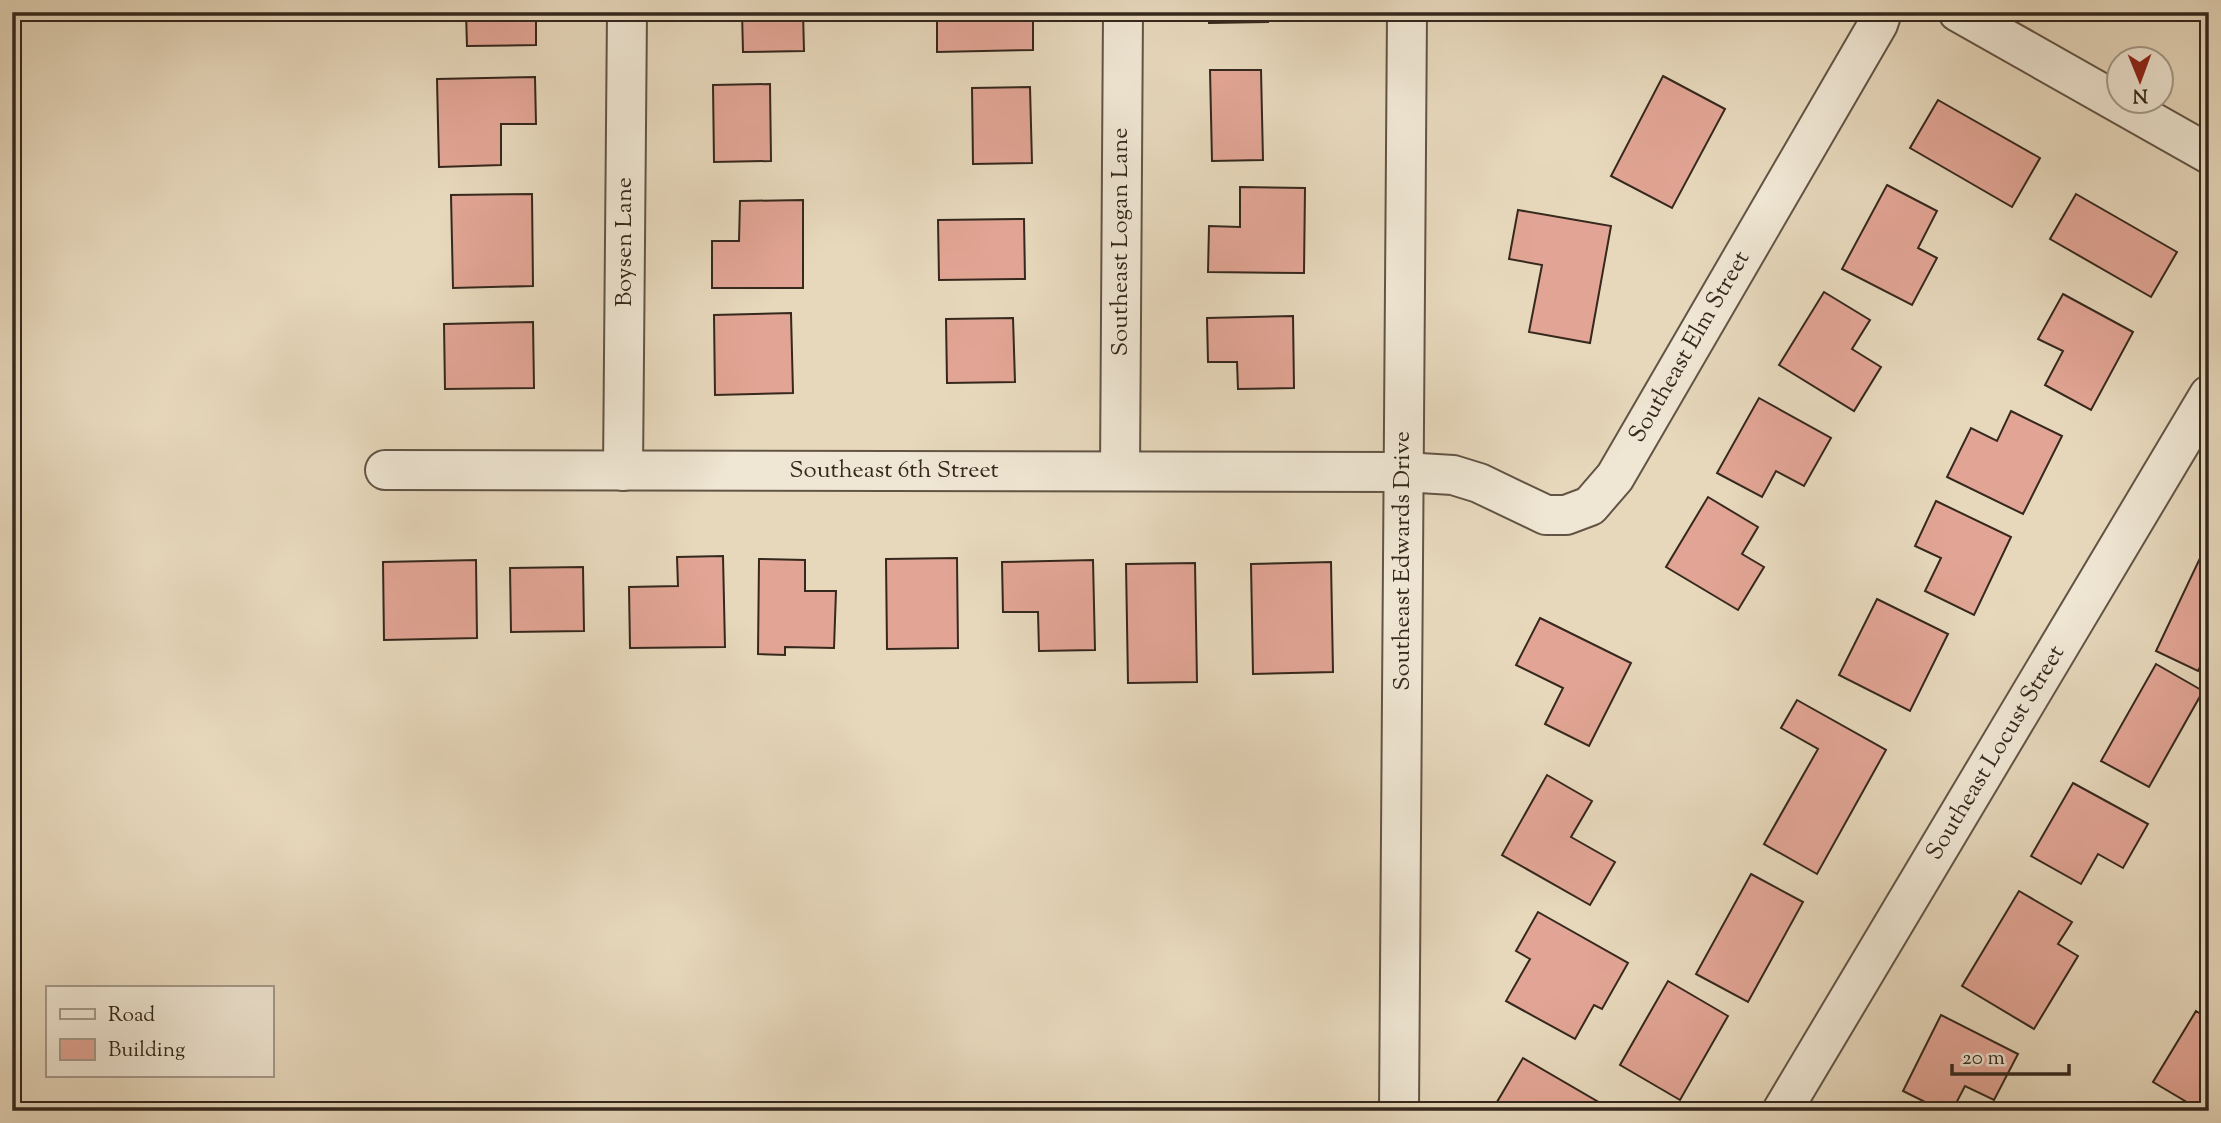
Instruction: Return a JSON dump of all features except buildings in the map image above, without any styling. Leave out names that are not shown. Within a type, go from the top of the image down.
[{"type":"street","name":"Boysen Lane","points":[[624,471],[627,12]]},
{"type":"street","name":"Southeast Logan Lane","points":[[1120,471],[1123,12]]},
{"type":"street","name":"Southeast Edwards Drive","points":[[1399,1111],[1408,12]]},
{"type":"street","name":"Southeast Elm Street","points":[[1403,472],[1453,475],[1479,483],[1546,515],[1566,515],[1590,506],[1615,477],[1871,36],[1882,12]]},
{"type":"street","points":[[1958,12],[2209,154]]},
{"type":"street","name":"Southeast Locust Street","points":[[1782,1111],[2209,395]]},
{"type":"street","name":"Southeast 6th Street","points":[[385,470],[1403,472]]}]
